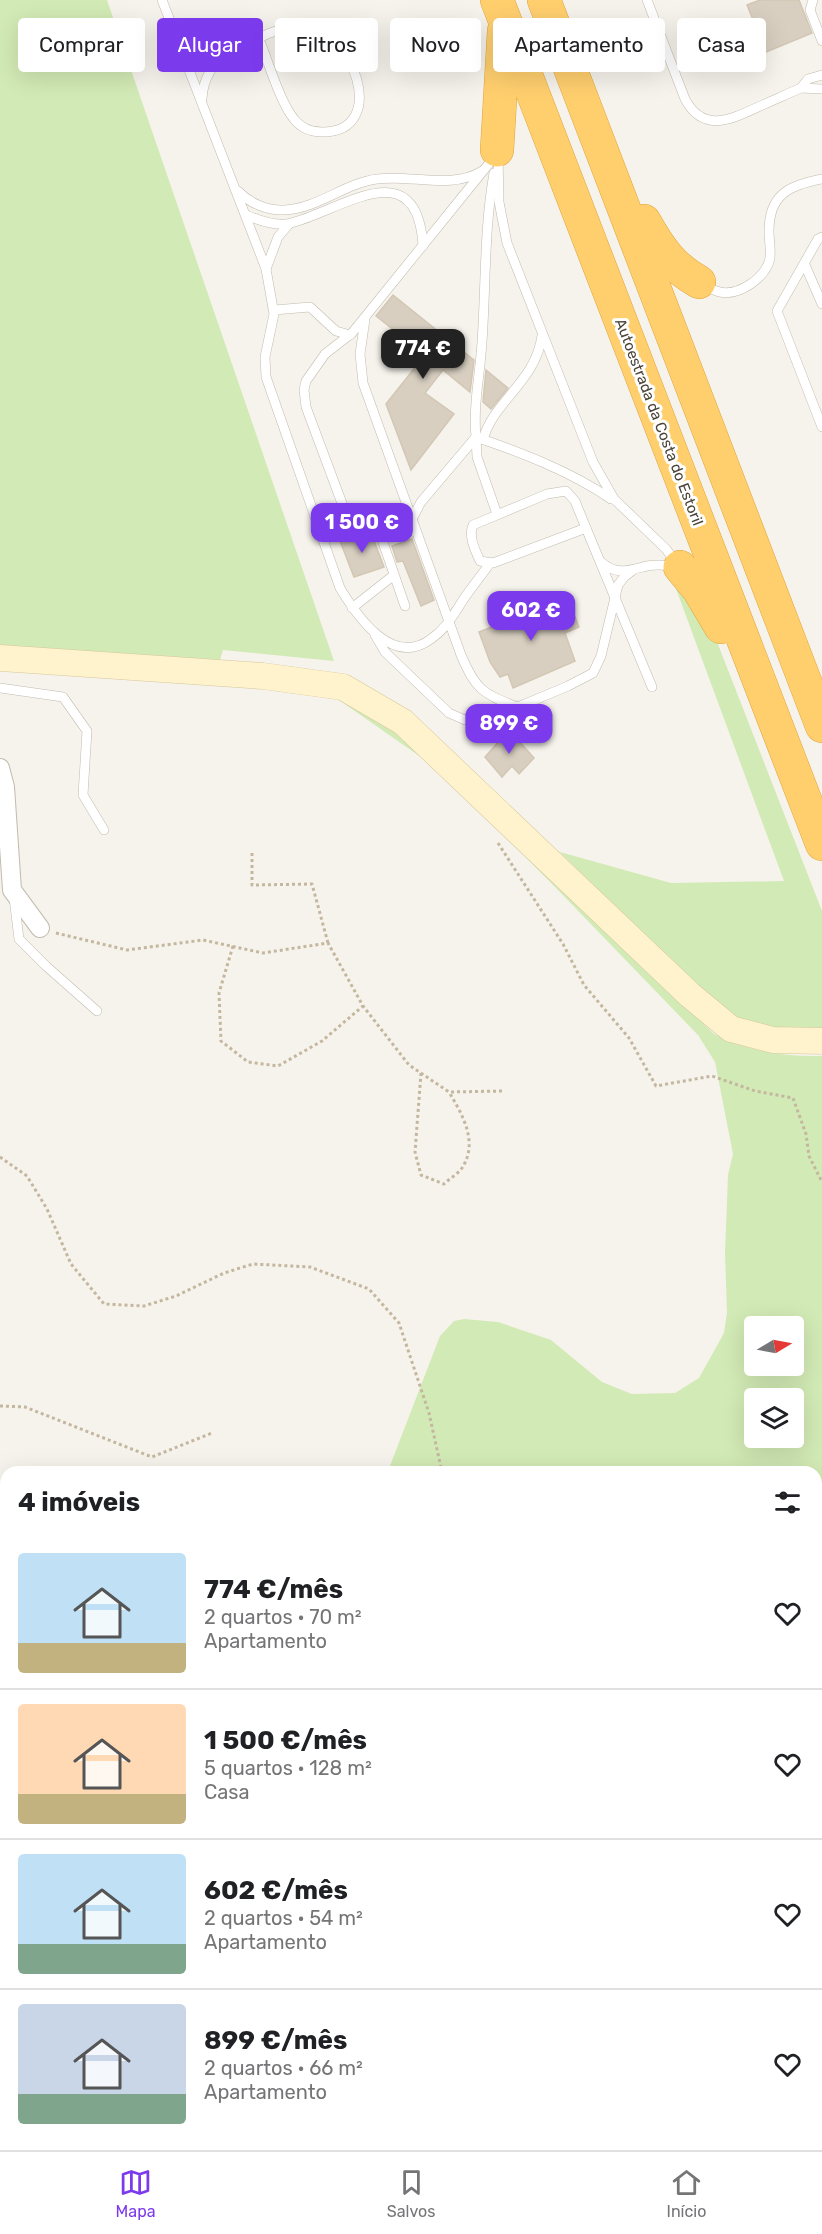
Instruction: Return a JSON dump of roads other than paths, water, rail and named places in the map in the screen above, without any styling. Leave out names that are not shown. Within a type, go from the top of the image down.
[{"type":"highway","points":[[544,0],[592,121],[736,507],[822,726]]},
{"type":"highway","points":[[498,150],[501,10]]},
{"type":"highway","name":"Autoestrada da Costa do Estoril","points":[[501,10],[822,844]]},
{"type":"highway","points":[[592,121],[657,244],[679,270],[699,282]]},
{"type":"highway","points":[[680,567],[706,600],[774,722]]},
{"type":"street","points":[[0,658],[263,676],[343,687],[402,722],[690,995],[731,1029],[773,1040],[821,1041]]},
{"type":"street","points":[[0,768],[5,787],[12,890],[40,928]]},
{"type":"lane","points":[[162,0],[169,18]]},
{"type":"lane","points":[[647,0],[685,99],[692,110],[700,116],[715,121],[733,118],[801,88],[808,80],[822,75]]},
{"type":"lane","points":[[813,0],[810,10],[822,40]]},
{"type":"lane","points":[[300,26],[315,28],[331,38],[352,66],[360,87],[358,107],[350,121],[343,127],[328,132],[315,132],[300,125],[290,113],[259,39],[286,28],[300,26]]},
{"type":"lane","points":[[190,72],[266,269],[274,310],[265,357],[268,385],[336,580],[352,608],[374,632],[391,644],[410,647],[431,640],[449,622],[490,563]]},
{"type":"lane","points":[[202,102],[203,87],[209,72]]},
{"type":"lane","points":[[801,88],[822,89]]},
{"type":"lane","points":[[236,189],[243,196],[262,206],[288,210],[302,207],[372,179],[450,180],[469,177],[486,168],[498,150]]},
{"type":"lane","points":[[415,532],[406,526],[376,522],[346,514],[304,396],[305,385],[316,366],[330,350],[350,335],[493,162],[498,150]]},
{"type":"lane","points":[[498,150],[499,202],[505,233],[593,462],[618,503]]},
{"type":"lane","points":[[497,514],[477,457],[479,439],[474,415],[482,352],[487,224],[498,150]]},
{"type":"lane","points":[[699,282],[720,292],[736,290],[760,277],[770,258],[770,218],[774,204],[793,186],[822,179]]},
{"type":"lane","points":[[246,215],[273,223],[289,224],[369,194],[388,192],[405,198],[417,211],[421,222],[423,246]]},
{"type":"lane","points":[[266,269],[275,243],[289,224]]},
{"type":"lane","points":[[822,237],[818,239],[777,311],[822,427]]},
{"type":"lane","points":[[805,265],[822,304]]},
{"type":"lane","points":[[274,310],[310,307],[336,331],[350,335]]},
{"type":"lane","points":[[367,314],[361,335],[361,377],[449,622],[468,671],[478,687],[490,696],[517,707]]},
{"type":"lane","points":[[411,521],[421,502],[479,439],[531,370],[542,334]]},
{"type":"lane","points":[[479,439],[509,448],[584,483],[618,503],[660,543],[680,567]]},
{"type":"lane","points":[[586,528],[490,563],[483,563],[479,559],[470,531],[475,523],[547,494],[566,491],[575,501],[600,560],[614,600],[623,615],[652,687]]},
{"type":"lane","points":[[376,522],[405,606]]},
{"type":"lane","points":[[600,560],[616,571],[632,571],[656,565],[680,567]]},
{"type":"lane","points":[[374,632],[385,652],[442,707],[454,716],[465,720],[482,720],[577,682],[593,672],[601,656],[614,600],[621,581],[632,571]]},
{"type":"lane","points":[[352,608],[394,575]]},
{"type":"lane","points":[[0,688],[63,698],[87,731],[83,795],[104,830]]},
{"type":"lane","points":[[12,890],[19,939],[97,1011]]}]
